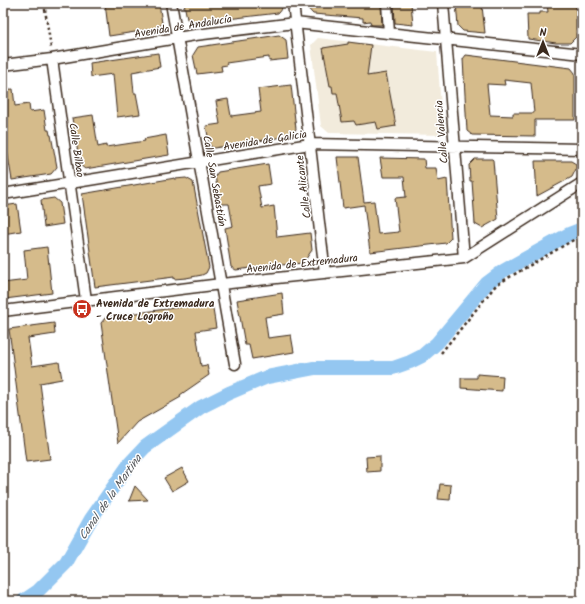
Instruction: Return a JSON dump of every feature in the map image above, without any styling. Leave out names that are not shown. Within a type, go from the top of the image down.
[{"type":"street","name":"Calle San Sebastián","points":[[171,3],[235,364]]},
{"type":"street","name":"Calle Alicante","points":[[293,3],[325,273]]},
{"type":"street","points":[[387,3],[390,33]]},
{"type":"street","name":"Calle Valencia","points":[[443,3],[464,258]]},
{"type":"street","name":"Avenida de Andalucía","points":[[3,65],[52,59],[195,35],[296,23],[582,54]]},
{"type":"street","name":"Calle Bilbao","points":[[52,59],[86,300]]},
{"type":"street","name":"Avenida de Galicia","points":[[3,194],[310,144],[582,149]]},
{"type":"street","name":"Avenida de Extremadura","points":[[3,311],[221,284],[464,258],[582,183]]},
{"type":"path","points":[[44,3],[52,59]]},
{"type":"path","points":[[441,353],[496,285],[582,235]]},
{"type":"shaded area","points":[[318,38],[437,52],[443,135],[329,133],[321,126],[311,45]]},
{"type":"building","points":[[105,3],[159,3],[162,23],[155,29],[109,36]]},
{"type":"building","points":[[184,3],[286,3],[278,13],[194,23],[187,19]]},
{"type":"building","points":[[303,3],[381,3],[382,25],[371,25],[370,21],[363,22],[363,18],[313,14]]},
{"type":"building","points":[[394,3],[411,3],[413,25],[395,23]]},
{"type":"building","points":[[456,3],[475,3],[476,6],[482,6],[485,33],[463,31],[458,26]]},
{"type":"building","points":[[547,3],[576,3],[576,37],[570,43],[556,43],[528,39],[527,14],[540,14],[540,12],[548,12]]},
{"type":"building","points":[[279,35],[286,40],[288,59],[269,61],[269,57],[226,63],[227,65],[221,66],[222,71],[197,74],[193,55],[198,47]]},
{"type":"building","points":[[348,42],[371,45],[367,76],[386,73],[396,126],[378,129],[376,122],[356,125],[354,121],[342,122],[337,93],[333,93],[332,86],[330,86],[323,48],[348,44]]},
{"type":"building","points":[[158,53],[160,67],[132,72],[134,93],[136,93],[140,114],[117,117],[113,74],[91,77],[90,63]]},
{"type":"building","points":[[466,55],[571,68],[575,73],[575,120],[535,120],[535,136],[472,135],[467,131],[463,59]],"holes":[[[504,80],[531,83],[534,113],[513,113],[513,116],[490,115],[487,84],[505,85]]]},
{"type":"building","points":[[291,85],[296,129],[290,136],[214,148],[210,146],[206,126],[220,124],[216,101],[228,99],[231,116],[261,112],[258,89]]},
{"type":"building","points":[[13,89],[15,106],[29,104],[30,112],[44,110],[47,130],[49,130],[51,135],[57,167],[51,174],[12,180],[6,144],[3,145],[3,90]]},
{"type":"building","points":[[93,115],[98,147],[145,141],[144,139],[166,135],[169,155],[85,169],[80,165],[72,118]]},
{"type":"building","points":[[337,157],[358,157],[364,202],[374,201],[378,234],[399,232],[395,198],[406,197],[404,177],[383,177],[380,158],[424,159],[425,168],[436,168],[438,181],[447,179],[451,238],[446,243],[370,252],[364,205],[343,208]]},
{"type":"building","points":[[475,159],[493,160],[498,219],[482,228],[475,224],[472,181],[470,181],[469,165]]},
{"type":"building","points":[[535,161],[571,161],[576,164],[576,169],[572,177],[537,196]]},
{"type":"building","points":[[268,164],[271,184],[258,186],[262,208],[274,206],[277,237],[310,233],[312,250],[303,263],[281,264],[236,270],[231,267],[225,228],[233,226],[229,204],[220,204],[215,176],[218,172]]},
{"type":"building","points":[[175,178],[186,178],[193,182],[209,267],[206,273],[186,278],[174,279],[174,277],[95,287],[82,194]]},
{"type":"building","points":[[54,198],[60,203],[63,224],[44,227],[41,200]]},
{"type":"building","points":[[17,204],[21,231],[3,234],[3,206]]},
{"type":"building","points":[[47,247],[52,293],[5,299],[3,283],[27,280],[24,250]]},
{"type":"building","points":[[282,293],[284,314],[265,317],[268,338],[291,335],[294,352],[252,359],[249,345],[245,345],[237,300]]},
{"type":"building","points":[[212,303],[216,328],[196,331],[201,366],[207,365],[209,375],[180,395],[181,397],[137,422],[118,443],[101,323],[106,317]]},
{"type":"building","points":[[54,323],[55,334],[28,338],[32,366],[59,362],[62,379],[40,383],[50,459],[26,462],[9,329]]},
{"type":"building","points":[[477,374],[503,376],[502,391],[461,388],[461,378],[477,378]]},
{"type":"building","points":[[380,456],[380,471],[367,472],[366,457]]},
{"type":"building","points":[[182,468],[189,481],[172,491],[164,478]]},
{"type":"building","points":[[440,484],[451,485],[450,500],[438,499]]},
{"type":"building","points":[[135,486],[148,500],[129,501]]},
{"type":"waterway","name":"Canal de la Martina","points":[[23,601],[38,591],[66,563],[91,519],[130,463],[145,447],[201,407],[267,377],[314,368],[393,368],[410,362],[422,356],[437,343],[487,283],[503,271],[569,234],[582,229]]},
{"type":"place","name":"Avenida de Extremadura - Cruce Logroño","points":[[82,309]]}]
